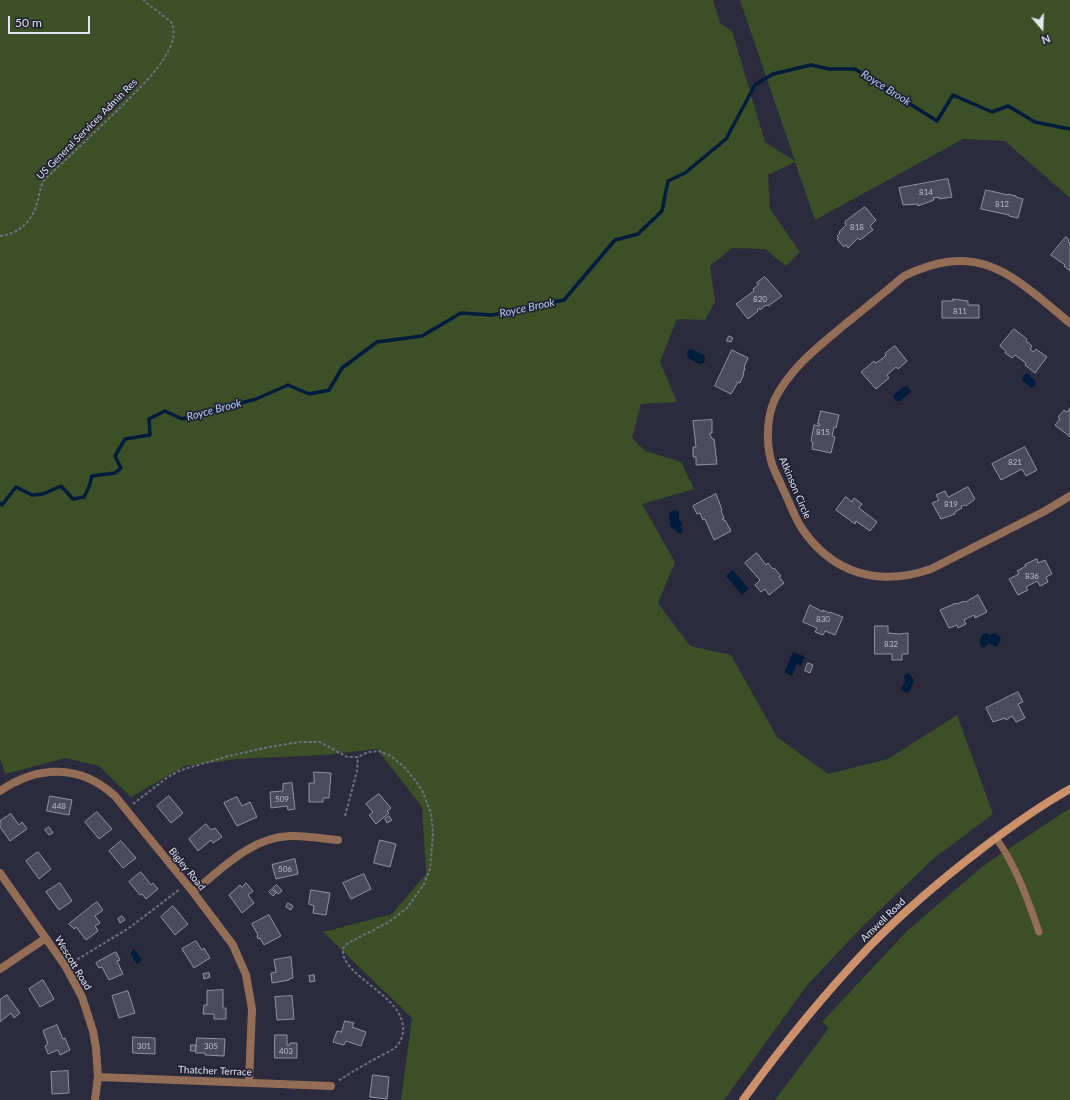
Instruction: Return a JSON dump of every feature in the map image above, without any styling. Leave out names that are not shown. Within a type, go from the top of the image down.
[{"type":"main road","name":"Amwell Road","points":[[743,1100],[814,1008],[871,946],[907,910],[948,875],[996,838],[1070,789]]},
{"type":"street","name":"Atkinson Circle","points":[[1070,323],[1023,284],[991,266],[972,261],[951,261],[935,263],[919,268],[904,276],[812,353],[794,371],[779,392],[774,403],[768,427],[768,443],[773,466],[800,525],[809,538],[821,551],[836,563],[852,571],[869,576],[903,577],[931,569],[1045,511],[1070,496]]},
{"type":"street","name":"Bigley Road","points":[[0,791],[11,783],[31,775],[48,771],[68,772],[95,780],[110,792],[126,809],[187,884],[233,945],[246,975],[252,1009],[249,1082]]},
{"type":"street","points":[[193,892],[245,851],[256,844],[269,839],[289,836],[338,840]]},
{"type":"street","name":"Wescott Road","points":[[0,874],[66,967],[78,988],[88,1012],[95,1042],[98,1077],[94,1100]]},
{"type":"street","points":[[0,969],[46,938]]},
{"type":"street","name":"Thatcher Terrace","points":[[98,1077],[331,1086]]},
{"type":"lane","points":[[996,838],[1004,849],[1026,896],[1039,932]]},
{"type":"path","name":"US General Services Admin Res","points":[[0,236],[24,227],[30,220],[37,205],[41,185],[45,179],[89,138],[150,77],[171,45],[174,36],[174,27],[171,22],[143,0]]},
{"type":"path","points":[[126,809],[181,770],[248,751],[300,742],[320,742],[347,757],[358,758],[368,752],[379,751],[391,756],[404,767],[415,780],[422,790],[431,813],[433,833],[430,869],[424,884],[407,908],[389,922],[348,943],[343,948],[342,952],[345,959],[363,980],[381,994],[395,1008],[402,1018],[402,1036],[396,1047],[354,1070],[331,1086]]},
{"type":"path","points":[[345,816],[357,771],[358,758]]},
{"type":"path","points":[[66,967],[129,928],[187,884]]},
{"type":"green space","points":[[0,0],[713,0],[720,23],[732,31],[765,142],[795,161],[740,0],[1070,0],[1070,198],[1005,141],[963,139],[815,220],[795,162],[768,175],[770,209],[800,252],[786,266],[765,249],[732,248],[710,266],[715,302],[705,320],[677,319],[660,362],[677,402],[641,404],[632,438],[645,451],[681,462],[694,489],[642,504],[675,562],[658,603],[690,646],[731,655],[777,737],[828,774],[888,759],[957,715],[993,814],[933,859],[861,928],[808,984],[724,1100],[401,1100],[412,1018],[323,932],[392,914],[426,874],[422,807],[377,749],[324,755],[238,759],[185,766],[131,797],[99,766],[65,758],[5,774],[0,758]]},
{"type":"green space","points":[[1070,808],[1070,1100],[775,1100],[829,1028],[822,1022],[907,931],[983,866]]},
{"type":"water","points":[[692,349],[704,355],[704,363],[700,364],[688,358],[688,350]]},
{"type":"water","points":[[1025,374],[1028,374],[1036,381],[1035,386],[1031,388],[1022,380]]},
{"type":"water","points":[[905,386],[908,387],[911,392],[899,402],[895,400],[893,395]]},
{"type":"water","points":[[674,510],[679,512],[679,519],[682,523],[681,527],[683,531],[681,534],[670,526],[669,515]]},
{"type":"water","points":[[733,570],[749,589],[742,595],[726,576]]},
{"type":"water","points":[[987,633],[989,635],[995,633],[999,635],[1001,640],[997,647],[989,643],[984,648],[981,645],[980,640],[983,634]]},
{"type":"water","points":[[793,652],[805,657],[801,666],[797,664],[792,676],[784,672]]},
{"type":"water","points":[[907,673],[910,674],[914,680],[910,691],[905,693],[901,688],[905,682],[904,676]]},
{"type":"water","points":[[134,949],[142,960],[138,964],[131,955],[131,952]]},
{"type":"building","points":[[948,179],[952,197],[939,199],[939,197],[933,198],[934,200],[918,206],[918,204],[903,205],[899,188]]},
{"type":"building","points":[[986,190],[1008,194],[1023,199],[1018,218],[981,209]]},
{"type":"building","points":[[865,207],[876,220],[870,226],[873,230],[860,240],[858,238],[848,248],[846,245],[844,247],[837,239],[839,238],[837,236],[840,233],[839,232],[846,225],[845,222]]},
{"type":"building","points":[[1066,237],[1070,243],[1070,271],[1064,266],[1065,265],[1051,255]]},
{"type":"building","points":[[765,277],[782,296],[768,306],[766,305],[760,310],[759,308],[757,310],[758,311],[748,319],[736,304],[754,291],[753,289],[759,284],[757,283]]},
{"type":"building","points":[[953,299],[968,301],[968,305],[979,305],[979,318],[942,318],[942,301],[953,301]]},
{"type":"building","points":[[1014,329],[1027,339],[1026,341],[1032,346],[1030,349],[1034,352],[1036,349],[1047,357],[1035,373],[1025,365],[1026,363],[1015,355],[1012,358],[1005,353],[1006,351],[1000,346]]},
{"type":"building","points":[[729,336],[733,338],[731,342],[727,341]]},
{"type":"building","points":[[895,346],[907,361],[898,369],[896,367],[887,375],[889,378],[876,389],[861,372],[874,361],[876,363],[882,359],[886,355],[885,354]]},
{"type":"building","points":[[732,350],[748,358],[740,383],[738,382],[731,394],[715,386]]},
{"type":"building","points":[[1070,408],[1070,437],[1055,425],[1060,419],[1058,417],[1064,410],[1067,412]]},
{"type":"building","points":[[821,411],[839,415],[836,428],[834,427],[832,436],[835,437],[831,453],[812,449],[813,442],[811,441],[814,425],[819,426],[820,424],[818,424]]},
{"type":"building","points":[[712,420],[712,433],[710,433],[710,435],[712,439],[714,439],[717,464],[696,465],[696,457],[693,457],[693,447],[696,447],[693,421]]},
{"type":"building","points":[[1025,447],[1037,470],[1026,476],[1022,469],[1001,480],[992,464]]},
{"type":"building","points":[[968,487],[975,499],[966,506],[961,506],[962,508],[955,512],[955,514],[941,519],[932,503],[939,500],[936,495],[945,491],[948,497]]},
{"type":"building","points":[[716,494],[724,518],[722,519],[725,520],[731,531],[714,540],[705,519],[703,520],[700,513],[697,514],[693,506]]},
{"type":"building","points":[[846,497],[852,502],[854,498],[862,504],[859,508],[877,522],[870,531],[856,521],[855,524],[836,510]]},
{"type":"building","points":[[757,553],[766,565],[768,563],[773,569],[774,568],[781,576],[779,577],[784,583],[769,595],[765,589],[761,592],[755,585],[760,580],[745,563]]},
{"type":"building","points":[[1037,559],[1038,563],[1045,560],[1052,574],[1046,577],[1048,582],[1040,586],[1037,581],[1026,587],[1028,590],[1018,595],[1009,579],[1019,574],[1017,571],[1026,566],[1025,565]]},
{"type":"building","points":[[978,595],[987,612],[975,618],[974,615],[964,620],[966,624],[958,628],[957,625],[949,628],[940,610],[956,603],[965,602]]},
{"type":"building","points":[[810,605],[823,612],[823,610],[843,617],[835,635],[825,631],[823,635],[815,632],[817,628],[803,622]]},
{"type":"building","points":[[875,626],[888,626],[888,633],[908,633],[908,654],[902,654],[902,660],[892,660],[892,654],[875,654]]},
{"type":"building","points":[[808,663],[813,665],[810,673],[805,671]]},
{"type":"building","points":[[1018,692],[1023,702],[1018,704],[1025,718],[1016,722],[1012,716],[1006,720],[1005,718],[993,722],[986,708]]},
{"type":"building","points":[[314,772],[331,773],[329,798],[323,798],[323,802],[309,802],[309,783],[314,783]]},
{"type":"building","points":[[292,783],[295,809],[288,810],[287,806],[271,808],[270,792],[283,791],[283,784]]},
{"type":"building","points":[[379,794],[391,808],[387,811],[389,813],[376,824],[369,815],[373,812],[366,804]]},
{"type":"building","points":[[50,796],[72,800],[69,815],[47,811]]},
{"type":"building","points":[[169,796],[183,813],[171,823],[157,806]]},
{"type":"building","points":[[237,797],[242,806],[250,802],[257,817],[237,826],[224,803]]},
{"type":"building","points":[[97,812],[112,829],[99,839],[85,822]]},
{"type":"building","points":[[11,814],[19,825],[22,822],[27,829],[10,841],[0,827],[0,821]]},
{"type":"building","points":[[389,816],[392,820],[387,823],[385,819]]},
{"type":"building","points":[[206,824],[211,830],[215,828],[222,837],[213,843],[211,840],[198,851],[189,839]]},
{"type":"building","points":[[49,827],[53,833],[49,835],[45,830]]},
{"type":"building","points":[[380,840],[396,844],[390,867],[374,863]]},
{"type":"building","points":[[121,841],[136,858],[123,868],[109,851]]},
{"type":"building","points":[[38,852],[51,869],[39,879],[26,861]]},
{"type":"building","points":[[295,859],[298,874],[276,879],[272,865]]},
{"type":"building","points":[[141,872],[151,885],[153,883],[158,889],[146,899],[142,894],[140,895],[129,882]]},
{"type":"building","points":[[364,874],[371,889],[351,899],[343,883]]},
{"type":"building","points":[[60,883],[72,901],[59,910],[46,892]]},
{"type":"building","points":[[246,883],[253,891],[248,895],[254,903],[242,913],[229,895],[240,885],[242,887]]},
{"type":"building","points":[[277,885],[282,891],[278,894],[273,888]]},
{"type":"building","points":[[272,889],[276,893],[273,896],[269,892]]},
{"type":"building","points":[[311,890],[330,893],[326,915],[313,913],[314,906],[309,904]]},
{"type":"building","points":[[97,902],[103,910],[95,916],[100,923],[95,926],[98,931],[86,940],[76,927],[74,929],[69,924]]},
{"type":"building","points":[[288,903],[293,906],[291,910],[286,907]]},
{"type":"building","points":[[173,906],[188,924],[175,935],[161,917]]},
{"type":"building","points":[[269,915],[281,936],[264,945],[260,938],[258,939],[258,935],[252,924]]},
{"type":"building","points":[[122,916],[125,920],[120,923],[118,919]]},
{"type":"building","points":[[196,941],[202,950],[204,948],[210,958],[194,968],[182,949]]},
{"type":"building","points":[[116,952],[120,960],[117,961],[123,974],[109,980],[102,967],[99,968],[96,963]]},
{"type":"building","points":[[291,957],[293,978],[272,983],[271,973],[276,972],[274,960]]},
{"type":"building","points":[[209,973],[210,977],[204,979],[203,974]]},
{"type":"building","points":[[314,975],[315,981],[310,982],[309,976]]},
{"type":"building","points":[[43,980],[54,999],[40,1007],[29,989]]},
{"type":"building","points":[[223,990],[223,1008],[226,1008],[226,1019],[214,1019],[214,1014],[203,1014],[204,1005],[207,1005],[207,991]]},
{"type":"building","points":[[128,991],[135,1013],[119,1018],[112,996]]},
{"type":"building","points":[[7,995],[20,1013],[14,1018],[11,1013],[0,1022],[0,1000]]},
{"type":"building","points":[[292,996],[294,1019],[277,1020],[275,997]]},
{"type":"building","points":[[345,1021],[354,1023],[352,1027],[366,1032],[361,1046],[346,1041],[344,1045],[333,1042],[337,1031],[341,1032]]},
{"type":"building","points":[[57,1025],[70,1050],[60,1055],[58,1050],[48,1054],[45,1046],[48,1044],[43,1031]]},
{"type":"building","points":[[275,1035],[287,1035],[287,1045],[290,1045],[290,1043],[297,1043],[297,1058],[275,1058]]},
{"type":"building","points":[[133,1037],[155,1038],[155,1054],[133,1053]]},
{"type":"building","points":[[197,1038],[225,1039],[224,1056],[196,1053]]},
{"type":"building","points":[[191,1045],[196,1045],[195,1051],[191,1051]]},
{"type":"building","points":[[68,1071],[69,1093],[52,1094],[51,1072]]},
{"type":"building","points":[[373,1075],[389,1077],[387,1099],[370,1097]]},
{"type":"waterway","name":"Royce Brook","points":[[0,503],[2,505],[16,487],[32,495],[43,494],[61,486],[73,499],[84,497],[92,476],[115,473],[121,468],[115,456],[125,439],[150,435],[149,419],[165,411],[182,419],[256,399],[288,385],[309,394],[329,390],[342,368],[377,342],[422,336],[461,313],[492,315],[564,300],[615,240],[638,234],[662,211],[668,181],[685,173],[726,139],[755,85],[773,74],[811,65],[829,69],[855,69],[937,121],[953,95],[992,112],[1008,106],[1035,122],[1070,129]]}]
